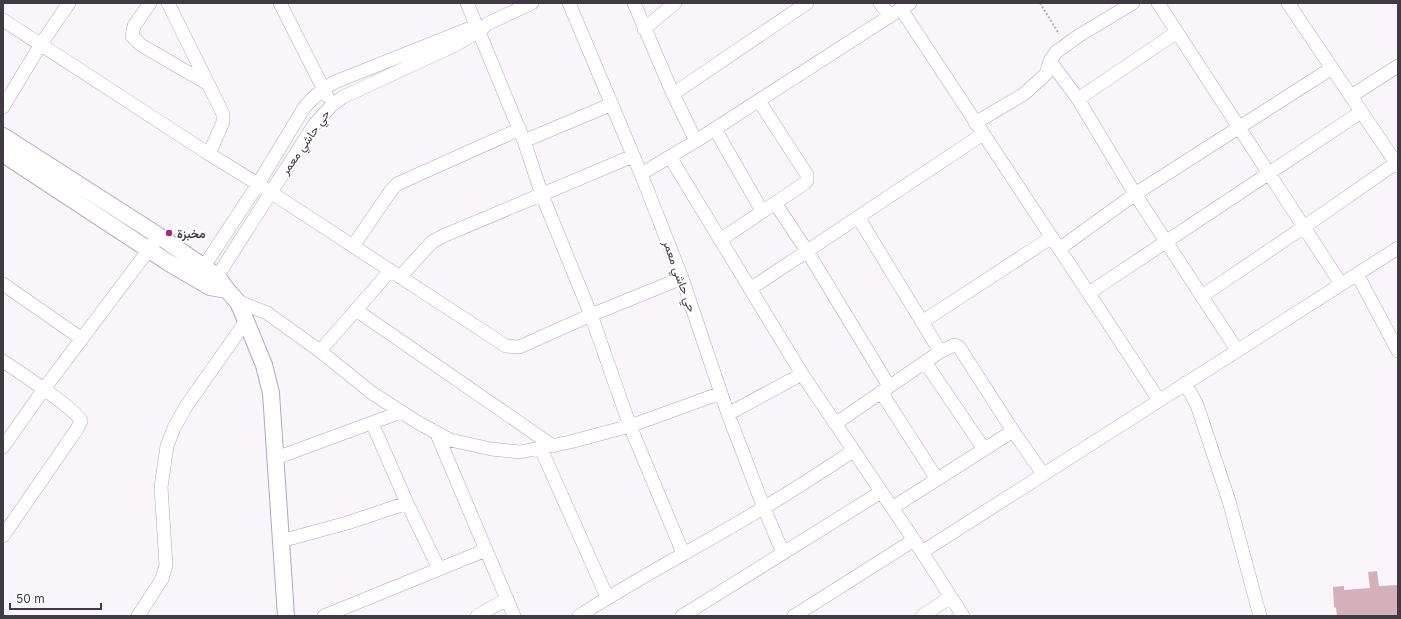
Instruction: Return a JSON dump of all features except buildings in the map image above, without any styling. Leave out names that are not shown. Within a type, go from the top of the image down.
[{"type":"street","points":[[3,107],[40,44],[69,3]]},
{"type":"street","points":[[150,3],[134,26],[132,36],[141,45],[208,84]]},
{"type":"street","points":[[168,3],[223,114],[223,122],[209,154]]},
{"type":"street","points":[[280,3],[332,104]]},
{"type":"street","points":[[467,3],[481,27],[522,135],[542,195],[592,315],[630,426],[683,554]]},
{"type":"street","name":"حي حاشي معمر","points":[[200,272],[258,184],[304,108],[323,89],[335,82],[481,27],[532,3]]},
{"type":"street","name":"حي حاشي معمر","points":[[569,3],[641,174],[682,278],[728,414],[783,553]]},
{"type":"street","points":[[634,3],[673,94],[696,141]]},
{"type":"street","points":[[644,29],[675,3]]},
{"type":"street","points":[[673,94],[807,3]]},
{"type":"street","points":[[880,3],[900,9],[1159,400]]},
{"type":"street","points":[[976,123],[1024,94],[1046,74],[1050,61],[1056,52],[1080,34],[1133,3]]},
{"type":"street","points":[[1158,3],[1341,284]]},
{"type":"street","points":[[1202,296],[1304,227],[1395,157],[1361,112],[1288,3]]},
{"type":"street","points":[[641,174],[759,101],[900,9]]},
{"type":"street","points":[[3,20],[209,154],[271,192],[506,346],[519,346],[526,344],[682,278]]},
{"type":"street","name":"حي حاشي معمر","points":[[214,281],[314,125],[332,104],[343,97],[454,46],[481,27]]},
{"type":"street","points":[[1078,99],[1176,32]]},
{"type":"street","points":[[1050,61],[1078,99],[1135,194],[1237,350]]},
{"type":"street","points":[[1351,96],[1398,66]]},
{"type":"street","points":[[1059,249],[1135,194],[1332,68]]},
{"type":"street","points":[[720,240],[807,180],[807,175],[759,101]]},
{"type":"street","points":[[354,246],[397,184],[522,135],[612,104]]},
{"type":"street","points":[[1089,293],[1361,112]]},
{"type":"street","points":[[715,129],[762,212]]},
{"type":"street","points":[[750,289],[983,134]]},
{"type":"street","points":[[3,136],[159,236],[200,272],[232,296],[267,313],[320,351],[372,393],[401,412],[450,440],[506,451],[520,452],[547,448],[630,426],[721,393]]},
{"type":"street","points":[[3,154],[149,250],[200,272]]},
{"type":"street","points":[[320,351],[356,310],[432,242],[633,156]]},
{"type":"street","points":[[670,157],[802,374],[922,552],[963,616]]},
{"type":"street","points":[[775,202],[807,251],[937,479]]},
{"type":"street","points":[[858,217],[941,351]]},
{"type":"street","points":[[3,447],[44,389],[159,236]]},
{"type":"street","points":[[922,322],[1052,238]]},
{"type":"street","points":[[922,552],[1185,383],[1398,249]]},
{"type":"street","points":[[1357,274],[1398,351]]},
{"type":"street","points":[[3,284],[82,339]]},
{"type":"street","points":[[232,296],[246,321],[264,365],[271,393],[286,616]]},
{"type":"street","points":[[356,310],[547,448],[608,598]]},
{"type":"street","points":[[138,616],[162,579],[166,565],[161,487],[167,446],[174,428],[185,408],[246,321]]},
{"type":"street","points":[[835,424],[941,351],[954,345],[959,347],[1013,431],[1043,474]]},
{"type":"street","points":[[3,361],[44,389],[78,416],[81,423],[3,536]]},
{"type":"street","points":[[925,362],[984,449]]},
{"type":"street","points":[[728,414],[802,374]]},
{"type":"street","points":[[1185,383],[1196,405],[1229,501],[1260,616]]},
{"type":"street","points":[[276,458],[401,412]]},
{"type":"street","points":[[372,423],[438,569]]},
{"type":"street","points":[[892,508],[1013,431]]},
{"type":"street","points":[[436,432],[514,616]]},
{"type":"street","points":[[579,616],[764,508],[854,451]]},
{"type":"street","points":[[682,616],[881,492]]},
{"type":"street","points":[[281,541],[347,523],[407,503]]},
{"type":"street","points":[[794,616],[914,540]]},
{"type":"street","points":[[324,616],[486,550]]},
{"type":"street","points":[[922,616],[951,597]]},
{"type":"street","points":[[477,616],[507,599]]},
{"type":"path","points":[[1040,3],[1066,45]]},
{"type":"place","name":"مخبزة","points":[[169,233]]}]
